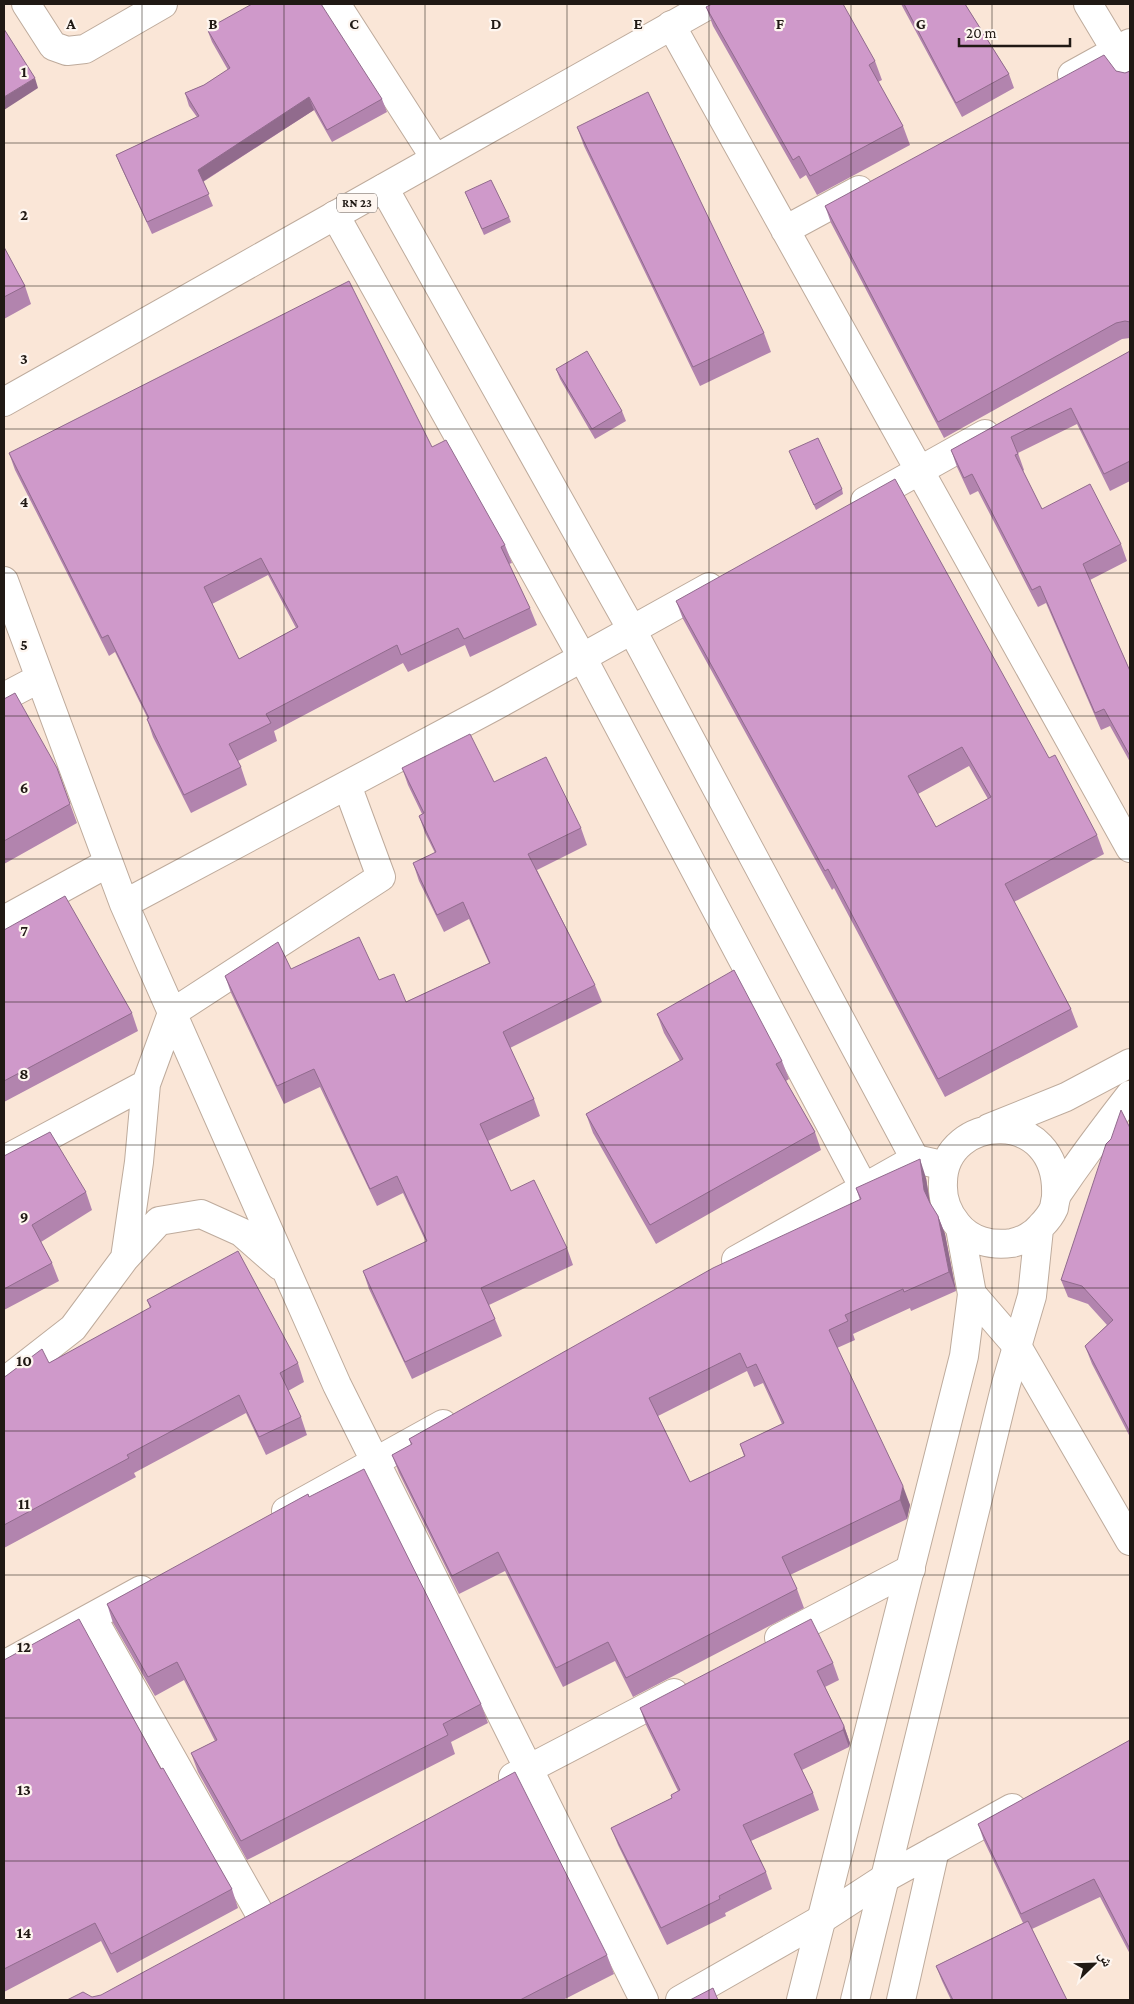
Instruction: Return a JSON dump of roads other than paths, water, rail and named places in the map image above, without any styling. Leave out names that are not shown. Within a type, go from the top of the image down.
[{"type":"street","points":[[26,4],[53,46],[67,51],[86,49],[163,4]]},
{"type":"street","points":[[336,4],[435,158]]},
{"type":"street","name":"RN 23","points":[[4,402],[384,188],[676,16],[710,4]]},
{"type":"street","points":[[1088,4],[1123,47],[1130,74]]},
{"type":"street","points":[[676,16],[785,230],[1130,848]]},
{"type":"street","points":[[1047,88],[1123,47]]},
{"type":"street","points":[[785,230],[881,178]]},
{"type":"street","points":[[384,188],[632,630],[915,1159]]},
{"type":"street","points":[[335,215],[582,658],[864,1188]]},
{"type":"street","points":[[841,514],[1004,424]]},
{"type":"street","points":[[124,904],[582,658],[728,577]]},
{"type":"street","points":[[4,581],[124,904],[337,1386],[644,2000]]},
{"type":"street","points":[[4,697],[40,678]]},
{"type":"street","points":[[125,1258],[139,1162],[146,1084],[172,1014],[381,877],[347,785]]},
{"type":"street","points":[[4,920],[108,863]]},
{"type":"street","points":[[979,1132],[996,1129],[1013,1130],[1029,1137],[1043,1148],[1052,1162],[1057,1179],[1054,1208],[1039,1228],[1028,1237],[1014,1243],[986,1243],[972,1237],[951,1218],[942,1192],[946,1165],[959,1145],[979,1132],[1066,1097],[1130,1063]]},
{"type":"street","points":[[4,1160],[146,1084]]},
{"type":"street","points":[[1056,1196],[1096,1137],[1130,1095]]},
{"type":"street","points":[[716,1271],[915,1159],[946,1165]]},
{"type":"street","points":[[4,1382],[72,1328],[125,1258],[160,1221],[201,1214],[241,1232],[287,1272]]},
{"type":"street","points":[[802,2000],[964,1356],[972,1294],[960,1228]]},
{"type":"street","points":[[855,2000],[1006,1384],[1032,1296],[1039,1228]]},
{"type":"street","points":[[972,1294],[1017,1346],[1130,1542]]},
{"type":"street","points":[[264,1523],[463,1413]]},
{"type":"street","points":[[754,1651],[911,1570]]},
{"type":"street","points":[[4,1665],[160,1579]]},
{"type":"street","points":[[92,1616],[269,1909],[235,1928]]},
{"type":"street","points":[[494,1788],[694,1683]]},
{"type":"street","points":[[680,2000],[822,1919],[885,1878],[1036,1795]]},
{"type":"street","points":[[901,2000],[935,1850]]}]
